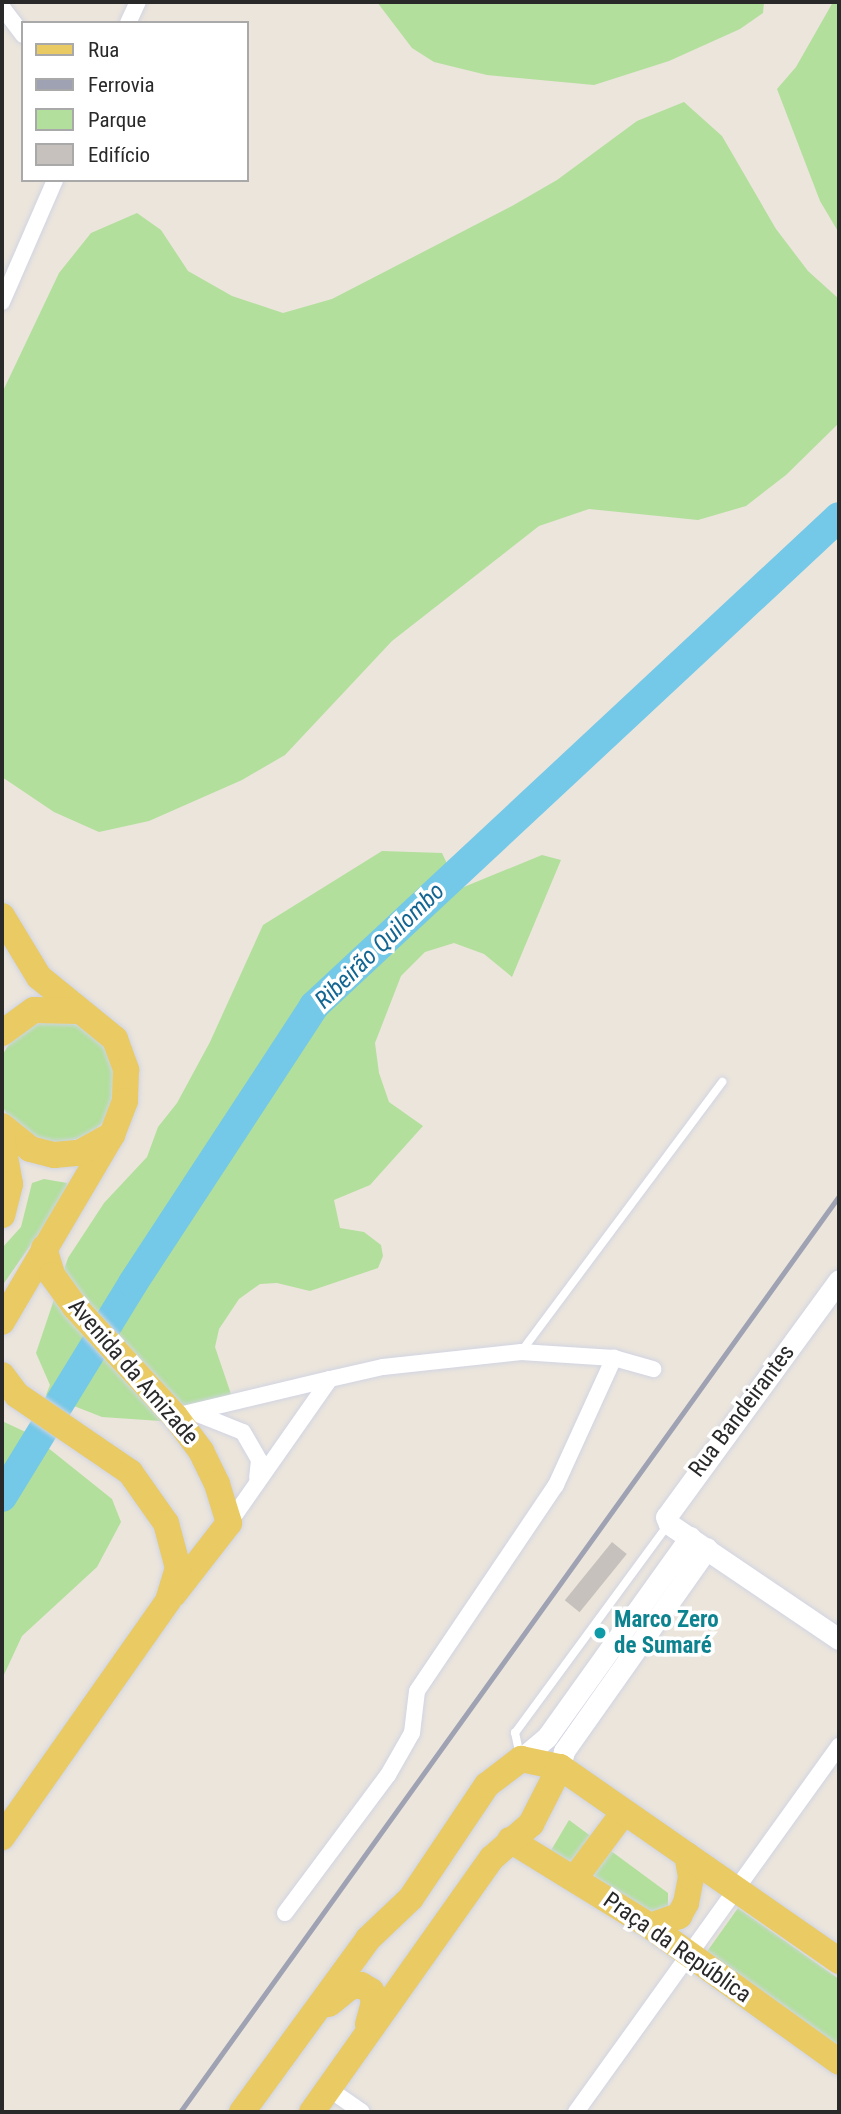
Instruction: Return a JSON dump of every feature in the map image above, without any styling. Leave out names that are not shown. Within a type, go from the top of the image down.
[{"type":"main road","points":[[2,916],[39,978],[76,1011],[115,1039],[126,1070],[125,1101],[112,1135],[2,1322]]},
{"type":"main road","points":[[2,1033],[34,1010],[76,1011]]},
{"type":"main road","points":[[2,1126],[30,1149],[54,1155],[79,1153],[112,1135]]},
{"type":"main road","points":[[2,1140],[10,1184],[2,1214]]},
{"type":"main road","name":"Avenida da Amizade","points":[[44,1248],[52,1275],[75,1307],[185,1415],[229,1523]]},
{"type":"main road","points":[[10,1386],[130,1472],[152,1499],[166,1523],[176,1559],[168,1601]]},
{"type":"main road","points":[[2,1837],[168,1601],[229,1523]]},
{"type":"main road","points":[[242,2112],[316,2015],[368,1939],[411,1898],[487,1785],[521,1759],[560,1766],[839,1961]]},
{"type":"main road","points":[[312,2112],[365,2033],[492,1858],[531,1824],[560,1766]]},
{"type":"main road","points":[[575,1878],[624,1812]]},
{"type":"main road","name":"Praça da República","points":[[510,1840],[650,1926],[839,2062]]},
{"type":"main road","points":[[650,1926],[679,1916],[686,1903],[691,1877],[687,1855]]},
{"type":"main road","points":[[316,2015],[350,1987],[361,1986],[371,1991],[373,2002],[365,2033]]},
{"type":"street","points":[[129,21],[138,2]]},
{"type":"street","points":[[2,7],[21,32]]},
{"type":"street","points":[[2,302],[54,182]]},
{"type":"street","name":"Rua Bandeirantes","points":[[669,1524],[666,1511],[839,1280]]},
{"type":"street","points":[[185,1415],[383,1367],[521,1352],[614,1358],[653,1369]]},
{"type":"street","points":[[285,1913],[387,1775],[412,1733],[417,1691],[556,1485],[614,1358]]},
{"type":"street","points":[[229,1523],[256,1481],[330,1380]]},
{"type":"street","points":[[185,1415],[243,1432],[259,1460],[256,1481]]},
{"type":"street","points":[[669,1524],[839,1639]]},
{"type":"street","points":[[521,1759],[547,1737],[698,1543]]},
{"type":"street","points":[[560,1766],[564,1751],[698,1543]]},
{"type":"street","points":[[576,2112],[687,1953],[738,1891],[839,1746]]},
{"type":"street","points":[[329,2089],[362,2112]]},
{"type":"lane","points":[[521,1352],[722,1082]]},
{"type":"lane","points":[[521,1759],[515,1733],[669,1524]]},
{"type":"green space","points":[[377,2],[764,2],[763,13],[740,29],[669,61],[594,85],[487,75],[434,62],[412,48]]},
{"type":"green space","points":[[833,2],[839,2],[839,233],[820,201],[777,89],[796,67]]},
{"type":"green space","points":[[684,102],[722,136],[776,229],[808,271],[839,299],[839,423],[786,475],[746,506],[698,520],[589,509],[539,526],[392,641],[285,755],[242,780],[149,821],[99,832],[54,812],[2,777],[2,393],[59,273],[91,233],[137,213],[161,230],[188,271],[232,296],[283,313],[332,299],[512,206],[557,180],[637,121]]},
{"type":"green space","points":[[382,851],[442,853],[459,889],[542,855],[561,860],[512,977],[484,954],[454,943],[425,952],[401,976],[375,1043],[379,1073],[389,1102],[423,1126],[370,1185],[334,1200],[340,1228],[364,1232],[381,1245],[383,1256],[378,1268],[310,1291],[277,1283],[260,1284],[239,1299],[219,1329],[215,1347],[231,1394],[205,1411],[219,1419],[190,1423],[102,1417],[46,1395],[50,1385],[36,1353],[68,1258],[104,1203],[147,1157],[158,1127],[177,1103],[210,1042],[263,925]]},
{"type":"green space","points":[[46,1021],[70,1021],[92,1030],[109,1047],[118,1069],[118,1093],[109,1115],[92,1132],[70,1141],[46,1141],[24,1132],[7,1115],[-1,1096],[-1,1066],[7,1047],[24,1030]]},
{"type":"green space","points":[[44,1179],[67,1183],[65,1196],[2,1286],[2,1248],[21,1227],[32,1183]]},
{"type":"green space","points":[[2,1421],[32,1435],[112,1499],[121,1522],[97,1567],[22,1636],[2,1679]]},
{"type":"green space","points":[[569,1820],[668,1893],[668,1913],[660,1920],[550,1852]]},
{"type":"green space","points":[[738,1908],[839,1979],[839,2052],[706,1953]]},
{"type":"building","points":[[612,1542],[627,1554],[580,1612],[565,1600]]},
{"type":"waterway","name":"Ribeirão Quilombo","points":[[2,1497],[133,1283],[314,1006],[839,517]]},
{"type":"railway","points":[[180,2112],[839,1196]]},
{"type":"place","name":"Marco Zero de Sumaré","points":[[600,1633]]}]
